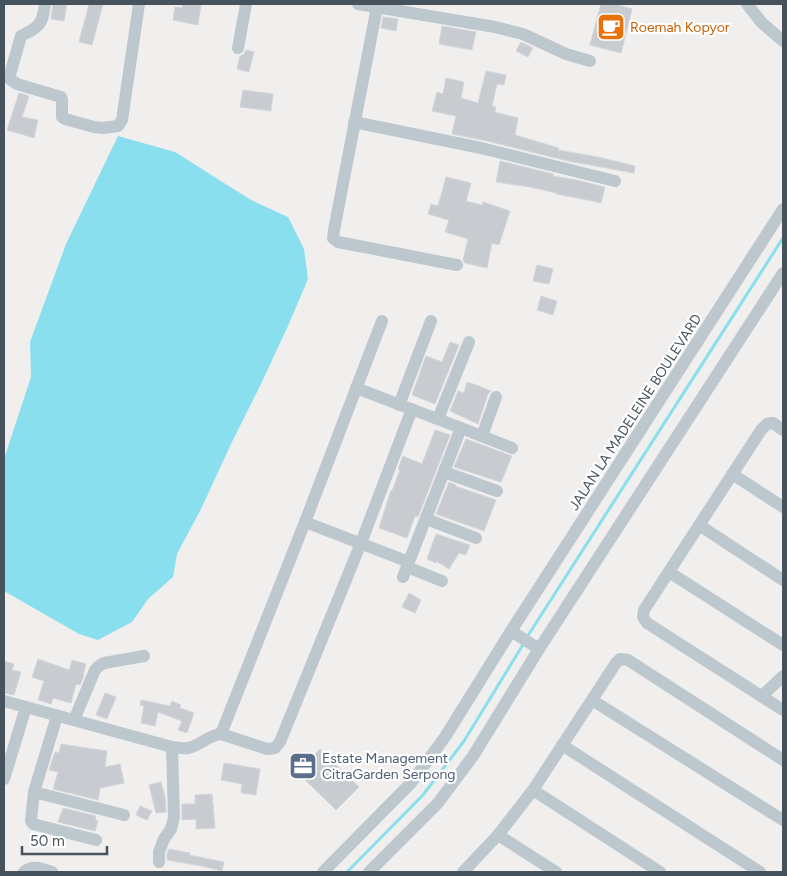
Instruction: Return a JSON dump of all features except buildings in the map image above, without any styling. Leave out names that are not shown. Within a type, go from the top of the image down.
[{"type":"street","points":[[45,4],[40,24],[21,36],[6,77],[17,84],[61,97],[62,117],[65,119],[103,128],[118,126],[122,120],[139,4]]},
{"type":"street","points":[[238,48],[246,4]]},
{"type":"street","points":[[358,4],[495,27],[523,34],[566,54],[590,61]]},
{"type":"street","points":[[747,4],[762,22],[783,41]]},
{"type":"street","points":[[377,7],[333,238],[338,242],[457,265]]},
{"type":"street","points":[[354,122],[481,148],[616,181]]},
{"type":"street","name":"JALAN LA MADELEINE BOULEVARD","points":[[323,872],[411,783],[445,737],[511,631],[783,209]]},
{"type":"street","points":[[369,872],[438,803],[473,756],[539,648],[783,273]]},
{"type":"street","points":[[221,734],[382,321]]},
{"type":"street","points":[[4,700],[172,747],[186,748],[194,746],[214,735],[221,734],[267,749],[275,748],[280,742],[360,543],[431,322]]},
{"type":"street","points":[[438,420],[470,342]]},
{"type":"street","points":[[356,388],[512,448]]},
{"type":"street","points":[[482,436],[496,397]]},
{"type":"street","points":[[783,430],[773,423],[767,424],[761,430],[644,610],[643,617],[647,623],[783,710]]},
{"type":"street","points":[[407,569],[461,428]]},
{"type":"street","points":[[444,472],[496,491]]},
{"type":"street","points":[[732,474],[783,507]]},
{"type":"street","points":[[426,519],[476,538]]},
{"type":"street","points":[[305,522],[360,543],[407,569],[442,581]]},
{"type":"street","points":[[699,525],[783,580]]},
{"type":"street","points":[[669,572],[783,645]]},
{"type":"street","points":[[511,631],[539,648]]},
{"type":"street","points":[[74,720],[95,670],[99,666],[104,663],[144,656]]},
{"type":"street","points":[[463,872],[498,835],[533,790],[620,659],[628,660],[783,760]]},
{"type":"street","points":[[762,696],[783,676]]},
{"type":"street","points":[[592,700],[783,820]]},
{"type":"street","points":[[4,779],[26,707]]},
{"type":"street","points":[[57,716],[34,792],[31,818],[33,824],[96,840]]},
{"type":"street","points":[[562,745],[760,872]]},
{"type":"street","points":[[159,862],[159,852],[164,839],[171,829],[174,817],[172,747]]},
{"type":"street","points":[[533,790],[660,872]]},
{"type":"street","points":[[34,792],[124,815]]},
{"type":"street","points":[[498,835],[556,872]]},
{"type":"street","points":[[24,872],[32,868],[52,872]]},
{"type":"water","points":[[118,136],[175,152],[251,200],[288,217],[304,249],[308,279],[260,386],[202,507],[177,554],[173,577],[148,599],[132,622],[98,640],[79,634],[4,591],[4,459],[31,377],[30,342],[66,244]]},
{"type":"waterway","points":[[527,637],[783,238]]},
{"type":"waterway","points":[[347,872],[423,795],[464,741],[524,643]]},
{"type":"place","name":"Roemah Kopyor","points":[[611,27]]},
{"type":"place","name":"Estate Management CitraGarden Serpong","points":[[303,766]]}]
